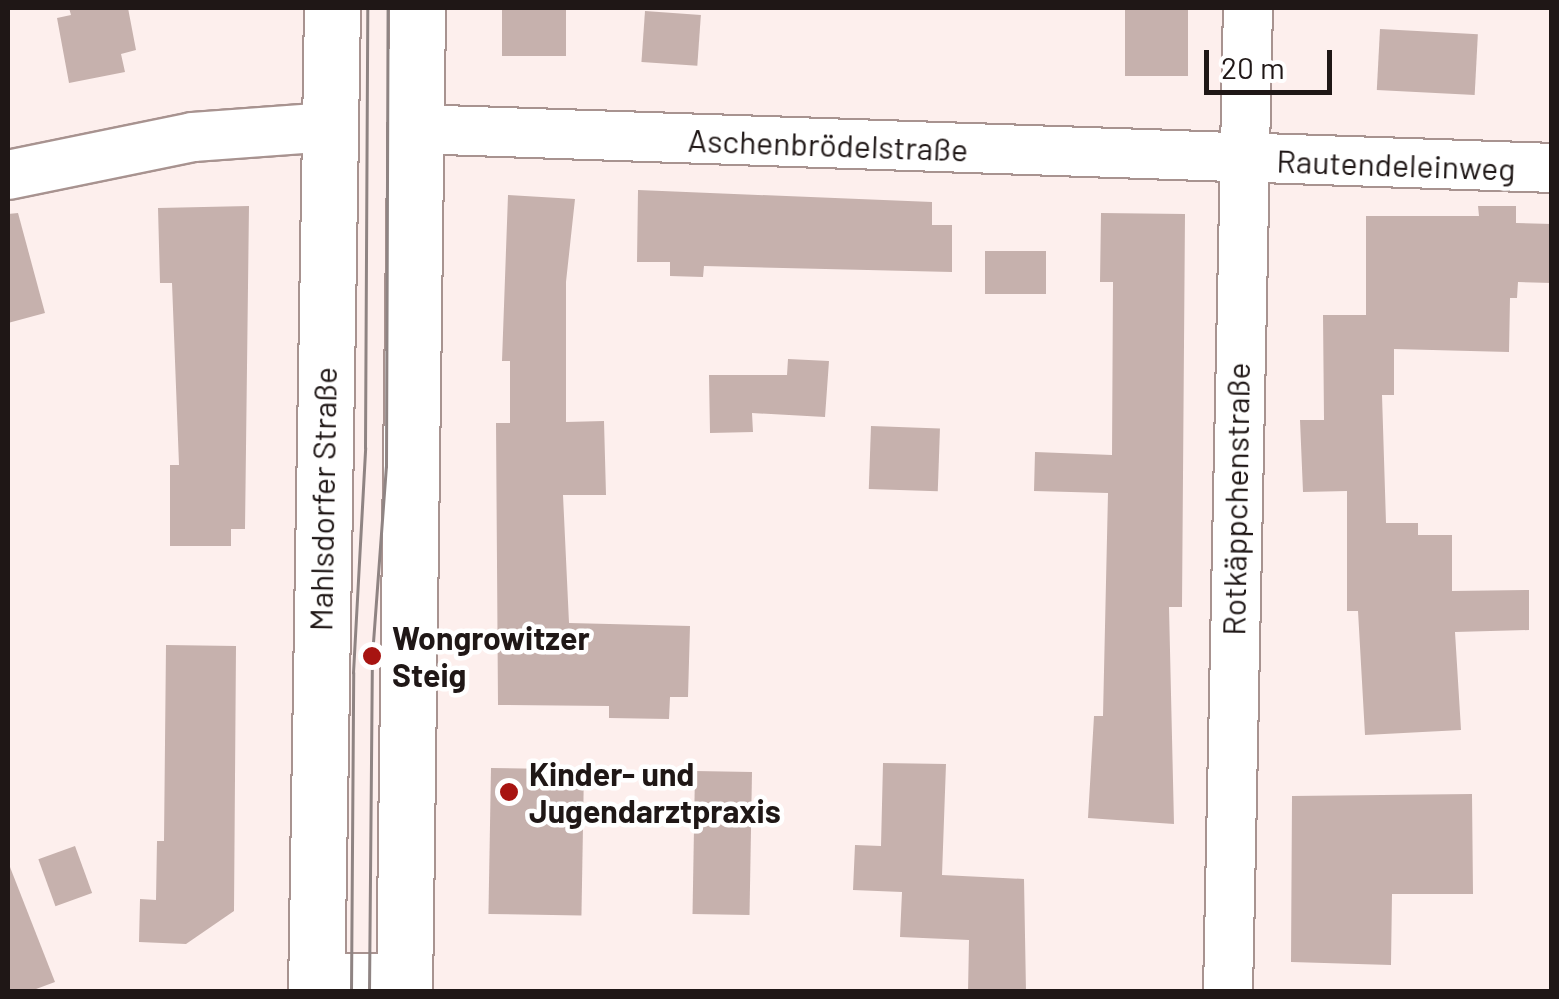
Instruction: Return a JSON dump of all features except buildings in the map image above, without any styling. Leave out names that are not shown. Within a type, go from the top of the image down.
[{"type":"main road","name":"Mahlsdorfer Straße","points":[[304,988],[332,8]]},
{"type":"main road","points":[[304,988],[404,986],[416,8]]},
{"type":"main road","points":[[330,127],[414,129]]},
{"type":"street","name":"Rotkäppchenstraße","points":[[1228,992],[1241,160],[1248,8]]},
{"type":"street","points":[[8,175],[193,137],[330,127]]},
{"type":"street","name":"Aschenbrödelstraße","points":[[414,129],[1241,160]]},
{"type":"street","name":"Rautendeleinweg","points":[[1241,160],[1552,168]]},
{"type":"tram line","points":[[351,992],[353,673],[365,448],[367,8]]},
{"type":"tram line","points":[[369,992],[372,656],[386,467],[388,8]]},
{"type":"place","name":"Wongrowitzer Steig","points":[[372,656]]},
{"type":"place","name":"Kinder- und Jugendarztpraxis","points":[[509,792]]}]
